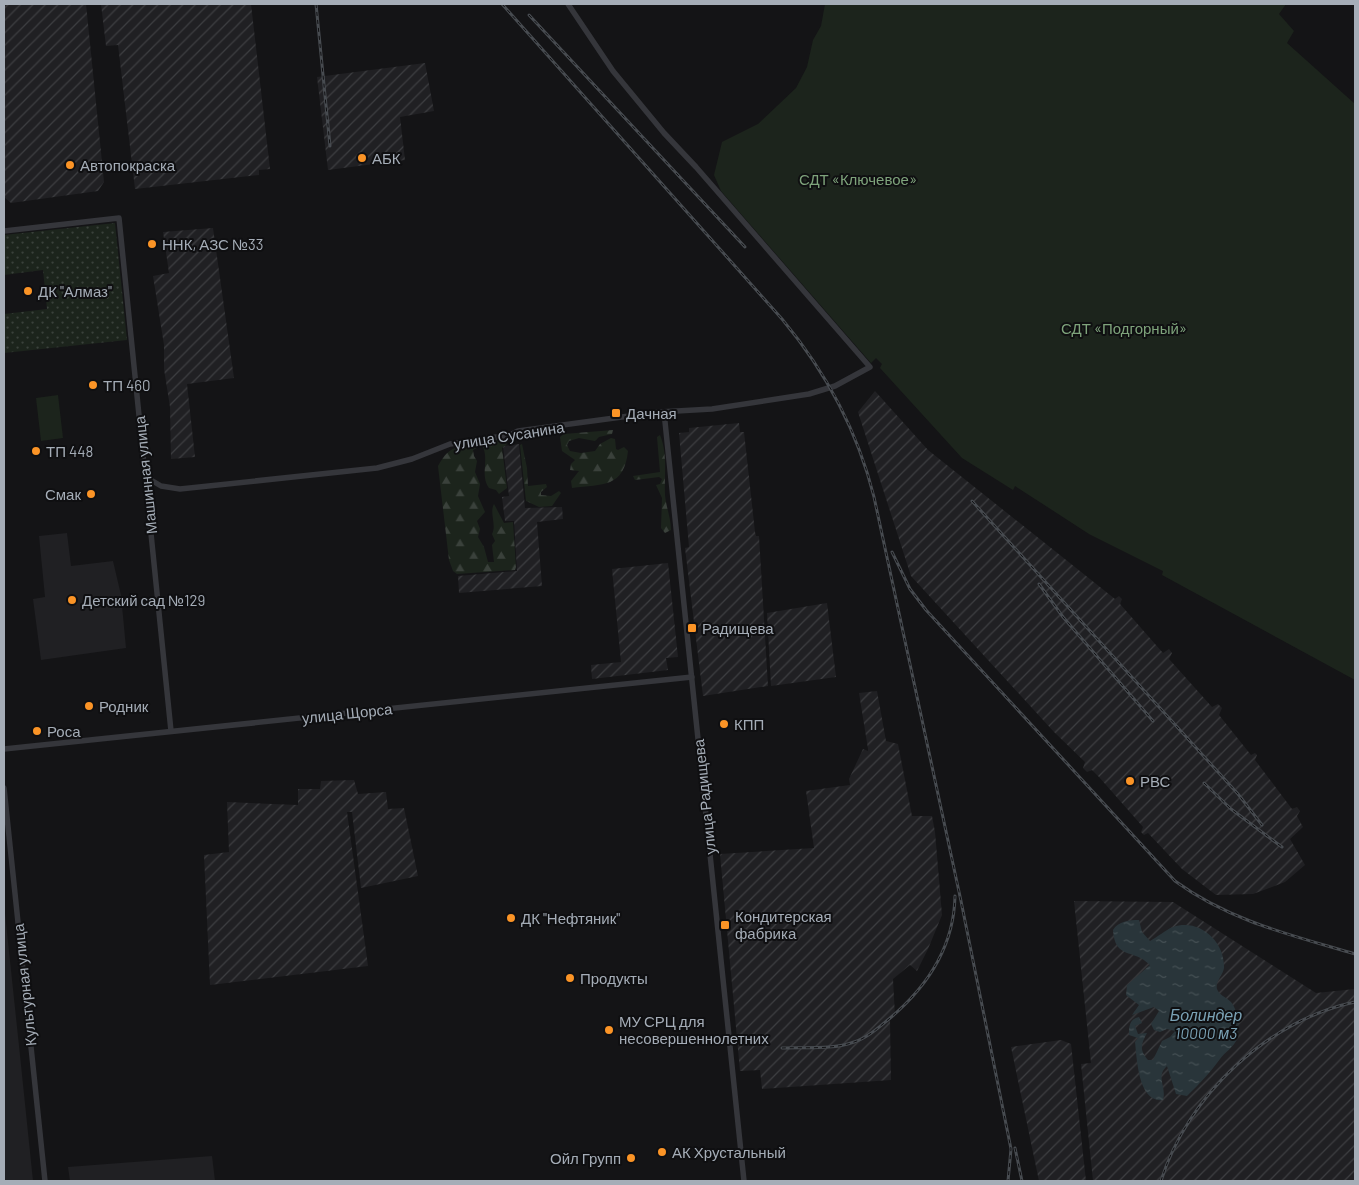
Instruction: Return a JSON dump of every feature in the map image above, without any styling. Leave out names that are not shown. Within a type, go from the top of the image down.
[{"type":"street","name":"улица Сусанина","points":[[146,477],[161,486],[180,489],[377,468],[412,459],[450,444],[510,435],[518,431],[664,412],[712,409],[809,394],[835,386],[870,367],[696,166],[664,133],[613,71],[568,4]]},
{"type":"street","name":"Машинная улица","points":[[4,231],[119,218],[171,731]]},
{"type":"street","name":"улица Радищева","points":[[664,412],[744,1181]]},
{"type":"street","name":"улица Щорса","points":[[4,749],[692,677]]},
{"type":"street","name":"Культурная улица","points":[[4,788],[45,1181]]},
{"type":"shaded area","points":[[4,4],[86,4],[104,182],[98,191],[11,203],[4,197]]},
{"type":"shaded area","points":[[101,4],[251,4],[270,169],[259,170],[259,175],[135,189],[118,45],[106,46]]},
{"type":"shaded area","points":[[425,63],[434,111],[400,117],[405,160],[328,170],[317,77]]},
{"type":"shaded area","points":[[213,228],[234,378],[187,384],[195,457],[171,459],[170,407],[164,369],[164,345],[153,276],[169,273],[163,232]]},
{"type":"shaded area","points":[[875,391],[928,450],[1115,599],[1119,596],[1122,599],[1120,604],[1163,653],[1169,649],[1172,653],[1169,659],[1212,707],[1218,704],[1222,708],[1219,715],[1251,755],[1255,753],[1257,755],[1255,760],[1292,809],[1297,807],[1300,811],[1297,816],[1303,827],[1290,839],[1305,865],[1285,882],[1253,894],[1216,895],[1182,869],[1148,833],[1144,835],[1141,832],[1143,827],[1099,777],[1092,770],[1087,772],[1083,768],[1085,762],[1054,732],[911,576],[858,412]]},
{"type":"shaded area","points":[[739,423],[740,432],[744,432],[755,532],[756,536],[759,536],[768,686],[703,696],[685,548],[689,547],[679,433],[689,432],[689,428]]},
{"type":"shaded area","points":[[519,444],[525,508],[562,507],[563,519],[537,522],[542,586],[459,593],[458,576],[517,571],[514,521],[505,521],[502,497],[509,496],[503,446]]},
{"type":"shaded area","points":[[67,533],[71,566],[113,561],[121,595],[126,648],[41,660],[33,599],[45,597],[39,536]]},
{"type":"shaded area","points":[[668,563],[678,657],[666,658],[668,670],[592,679],[591,665],[621,662],[612,569]]},
{"type":"shaded area","points":[[827,603],[836,677],[771,686],[767,613]]},
{"type":"shaded area","points":[[877,691],[886,741],[898,744],[912,816],[932,816],[942,915],[917,971],[910,965],[893,979],[895,1016],[890,1020],[891,1080],[762,1089],[760,1070],[740,1071],[720,854],[814,848],[806,791],[850,785],[849,779],[863,749],[868,751],[859,693]]},
{"type":"shaded area","points":[[354,780],[358,794],[386,792],[388,809],[404,808],[418,876],[361,888],[352,812],[347,812],[368,966],[210,985],[204,855],[229,852],[227,802],[298,805],[298,789],[320,789],[321,781]]},
{"type":"shaded area","points":[[1074,901],[1173,902],[1316,993],[1355,989],[1355,1181],[1093,1181],[1081,1064],[1091,1063]]},
{"type":"shaded area","points":[[4,904],[19,1046],[33,1181],[4,1181]]},
{"type":"shaded area","points":[[1061,1040],[1071,1044],[1086,1181],[1039,1181],[1011,1047]]},
{"type":"shaded area","points":[[212,1156],[215,1181],[70,1181],[68,1167]]},
{"type":"green space","points":[[825,4],[1286,4],[1279,14],[1294,31],[1287,43],[1355,104],[1355,680],[1162,575],[1163,571],[1089,534],[1015,486],[1013,490],[962,458],[880,368],[882,364],[876,358],[871,363],[721,191],[714,175],[722,142],[758,124],[796,88],[807,67],[813,40],[821,26]]},
{"type":"green space","points":[[115,223],[127,340],[4,353],[4,314],[47,309],[43,270],[4,275],[4,235]]},
{"type":"green space","points":[[58,395],[63,438],[41,441],[36,398]]},
{"type":"green space","points":[[613,430],[612,434],[599,437],[595,441],[579,438],[569,441],[567,445],[570,451],[581,453],[595,451],[600,444],[611,438],[615,439],[616,449],[624,447],[628,451],[622,472],[610,482],[572,488],[571,481],[579,471],[570,470],[571,464],[575,460],[562,451],[560,437],[564,434]]},
{"type":"green space","points":[[660,435],[664,450],[665,495],[671,526],[671,530],[665,533],[661,528],[662,498],[656,485],[660,484],[662,479],[659,477],[635,480],[633,476],[660,472],[657,437]]},
{"type":"green space","points":[[506,439],[507,444],[502,448],[507,488],[499,494],[496,490],[489,488],[486,483],[485,452],[483,447],[489,441]]},
{"type":"green space","points":[[477,443],[479,447],[473,450],[477,461],[475,472],[480,484],[478,496],[485,512],[477,521],[480,529],[478,537],[484,547],[488,562],[494,562],[492,545],[495,541],[492,534],[494,527],[492,511],[494,504],[504,523],[513,522],[515,570],[457,574],[453,571],[449,560],[438,466],[451,450]]},
{"type":"green space","points":[[522,444],[527,468],[528,486],[546,484],[547,487],[541,492],[541,495],[551,496],[559,491],[561,493],[552,506],[539,507],[526,501],[520,445]]},
{"type":"water","name":"Болиндер 10000 м3","points":[[1139,920],[1142,932],[1150,941],[1173,927],[1183,925],[1201,929],[1215,941],[1223,958],[1224,968],[1217,984],[1217,989],[1231,1002],[1237,1015],[1237,1039],[1234,1045],[1187,1096],[1176,1094],[1167,1066],[1162,1074],[1163,1100],[1155,1099],[1148,1095],[1140,1078],[1135,1042],[1138,1038],[1129,1035],[1131,1021],[1139,1017],[1142,1023],[1135,1026],[1138,1034],[1147,1033],[1143,1040],[1142,1050],[1148,1060],[1153,1060],[1162,1041],[1170,1037],[1175,1031],[1167,1029],[1160,1032],[1154,1030],[1151,1024],[1159,1011],[1154,1007],[1132,1015],[1139,1005],[1126,995],[1127,985],[1150,965],[1144,960],[1121,950],[1114,939],[1113,930],[1121,923]]},
{"type":"railway","points":[[316,4],[330,146]]},
{"type":"railway","points":[[502,4],[782,319],[813,360],[826,381],[859,448],[874,497],[961,901],[1011,1149],[1008,1181]]},
{"type":"railway","points":[[529,15],[745,247]]},
{"type":"railway","points":[[972,501],[1238,794],[1262,825]]},
{"type":"railway","points":[[892,552],[910,589],[926,610],[1175,881],[1217,907],[1239,917],[1284,933],[1355,954]]},
{"type":"railway","points":[[1039,584],[1063,617],[1153,721]]},
{"type":"railway","points":[[1204,783],[1231,809],[1282,847]]},
{"type":"railway","points":[[782,1048],[846,1045],[863,1038],[889,1019],[915,994],[936,965],[949,932],[955,896]]},
{"type":"railway","points":[[1161,1181],[1173,1150],[1190,1120],[1211,1092],[1235,1066],[1262,1044],[1292,1026],[1323,1011],[1355,1002]]},
{"type":"railway","points":[[1015,1148],[1022,1181]]},
{"type":"place","name":"АБК","points":[[362,158]]},
{"type":"place","name":"Автопокраска","points":[[70,165]]},
{"type":"place","name":"ННК, АЗС №33","points":[[152,244]]},
{"type":"place","name":"ДК \"Алмаз\"","points":[[28,291]]},
{"type":"place","name":"ТП 460","points":[[93,385]]},
{"type":"place","name":"Дачная","points":[[616,413]]},
{"type":"place","name":"ТП 448","points":[[36,451]]},
{"type":"place","name":"Смак","points":[[91,494]]},
{"type":"place","name":"Детский сад №129","points":[[72,600]]},
{"type":"place","name":"Радищева","points":[[692,628]]},
{"type":"place","name":"Родник","points":[[89,706]]},
{"type":"place","name":"КПП","points":[[724,724]]},
{"type":"place","name":"Роса","points":[[37,731]]},
{"type":"place","name":"РВС","points":[[1130,781]]},
{"type":"place","name":"ДК \"Нефтяник\"","points":[[511,918]]},
{"type":"place","name":"Кондитерская фабрика","points":[[725,925]]},
{"type":"place","name":"Продукты","points":[[570,978]]},
{"type":"place","name":"МУ СРЦ для несовершеннолетних","points":[[609,1030]]},
{"type":"place","name":"АК Хрустальный","points":[[662,1152]]},
{"type":"place","name":"Ойл Групп","points":[[631,1158]]},
{"type":"park label","name":"СДТ «Ключевое»","points":[[858,179]]},
{"type":"park label","name":"СДТ «Подгорный»","points":[[1124,328]]}]
